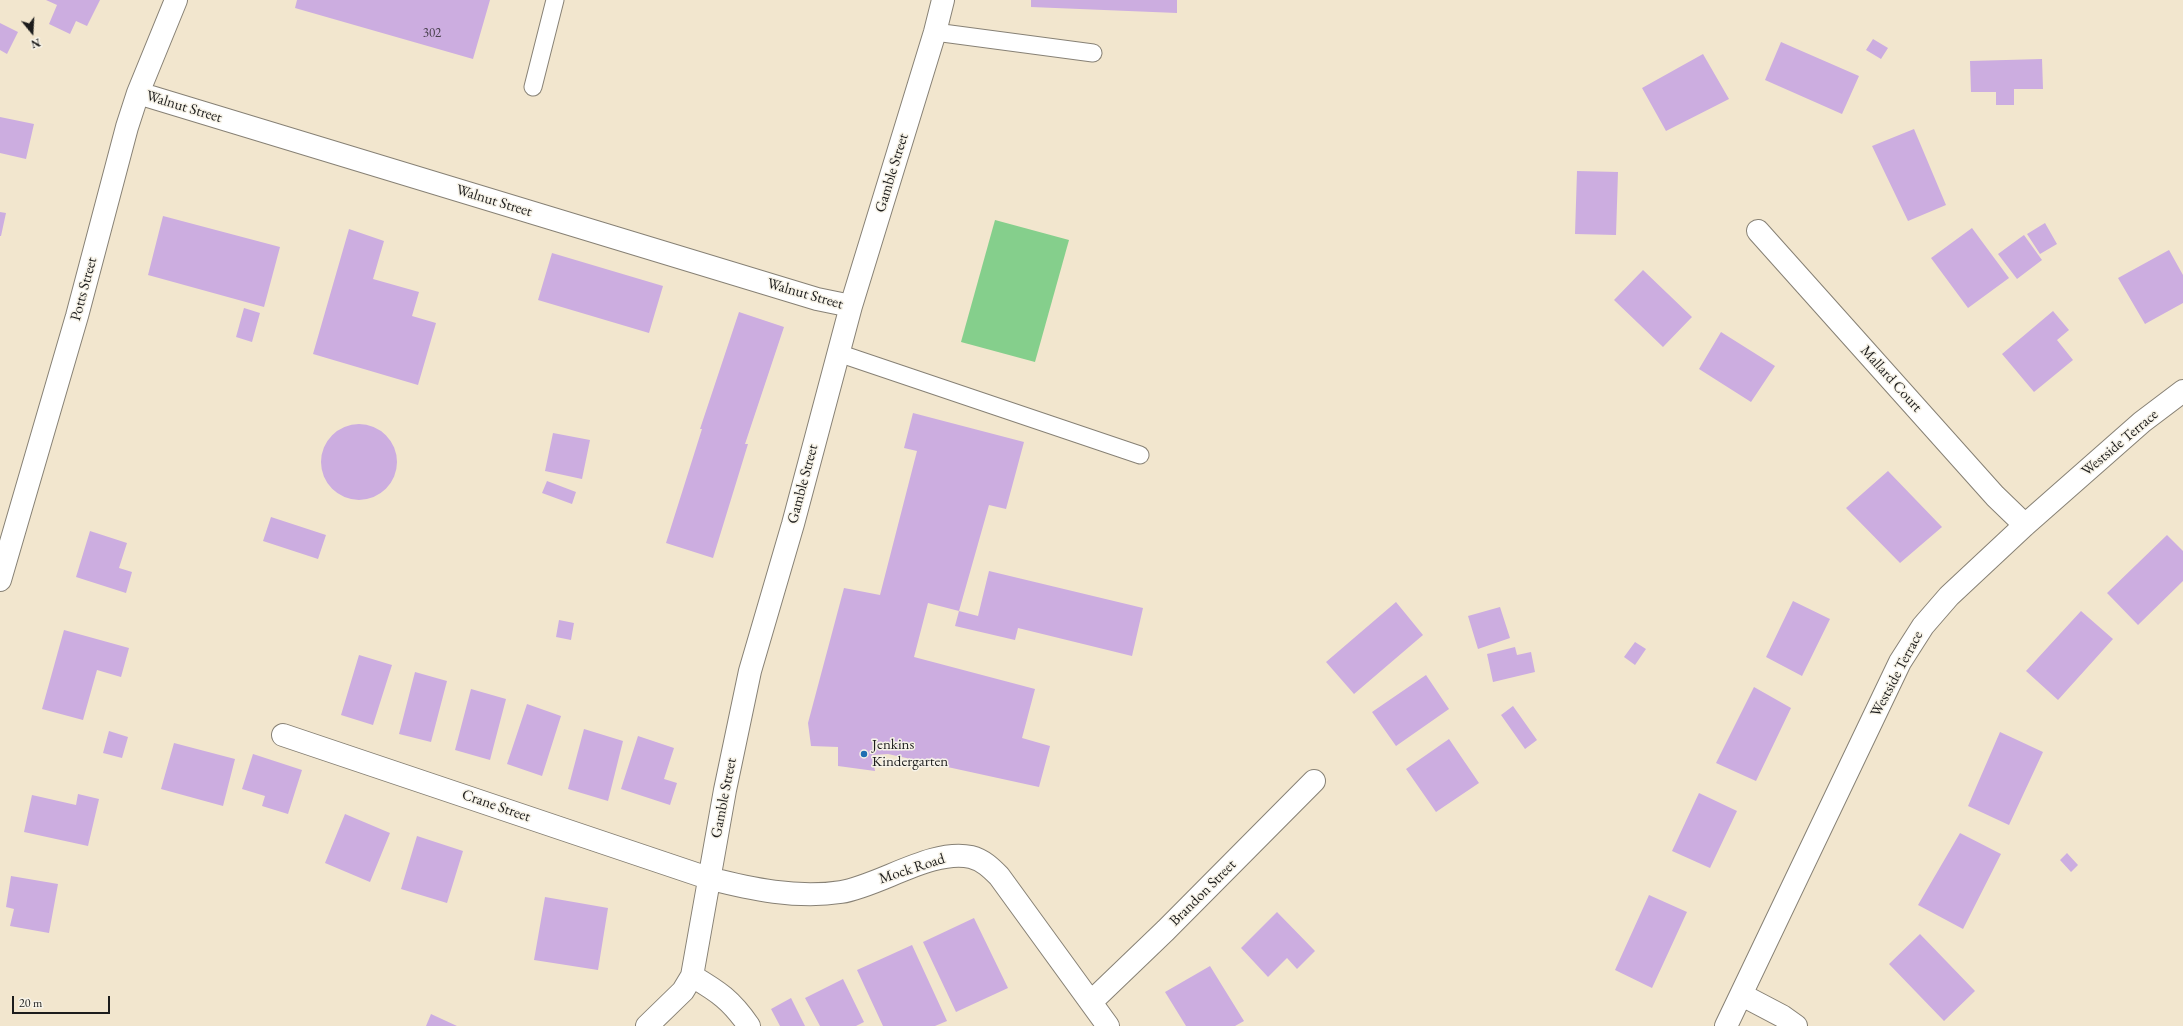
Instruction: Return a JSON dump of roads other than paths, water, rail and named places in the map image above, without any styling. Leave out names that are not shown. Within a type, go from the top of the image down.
[{"type":"street","name":"Potts Street","points":[[0,580],[75,323],[138,93],[176,0]]},
{"type":"street","name":"Gamble Street","points":[[692,976],[708,878],[750,671],[793,524],[851,306],[935,32],[943,0]]},
{"type":"street","name":"Walnut Street","points":[[138,93],[817,298],[851,306]]},
{"type":"street","name":"Mallard Court","points":[[1758,231],[1995,496],[2025,525]]},
{"type":"street","name":"Westside Terrace","points":[[1726,1026],[1900,662],[1923,626],[1949,596],[2025,525],[2142,422],[2183,391]]},
{"type":"street","name":"Crane Street","points":[[283,735],[708,878]]},
{"type":"street","name":"Brandon Street","points":[[1091,1002],[1166,930],[1314,781]]},
{"type":"street","name":"Mock Road","points":[[708,878],[751,889],[816,894],[841,892],[859,887],[938,859],[954,856],[972,858],[987,864],[999,876],[1108,1026]]},
{"type":"street","points":[[647,1026],[683,991],[692,976],[725,996],[737,1008],[749,1026]]},
{"type":"street","points":[[1742,995],[1782,1016],[1796,1026]]},
{"type":"lane","points":[[532,87],[555,0]]},
{"type":"lane","points":[[935,32],[1093,53]]},
{"type":"lane","points":[[838,353],[1140,456]]},
{"type":"place","name":"Jenkins Kindergarten","points":[[864,754]]}]
